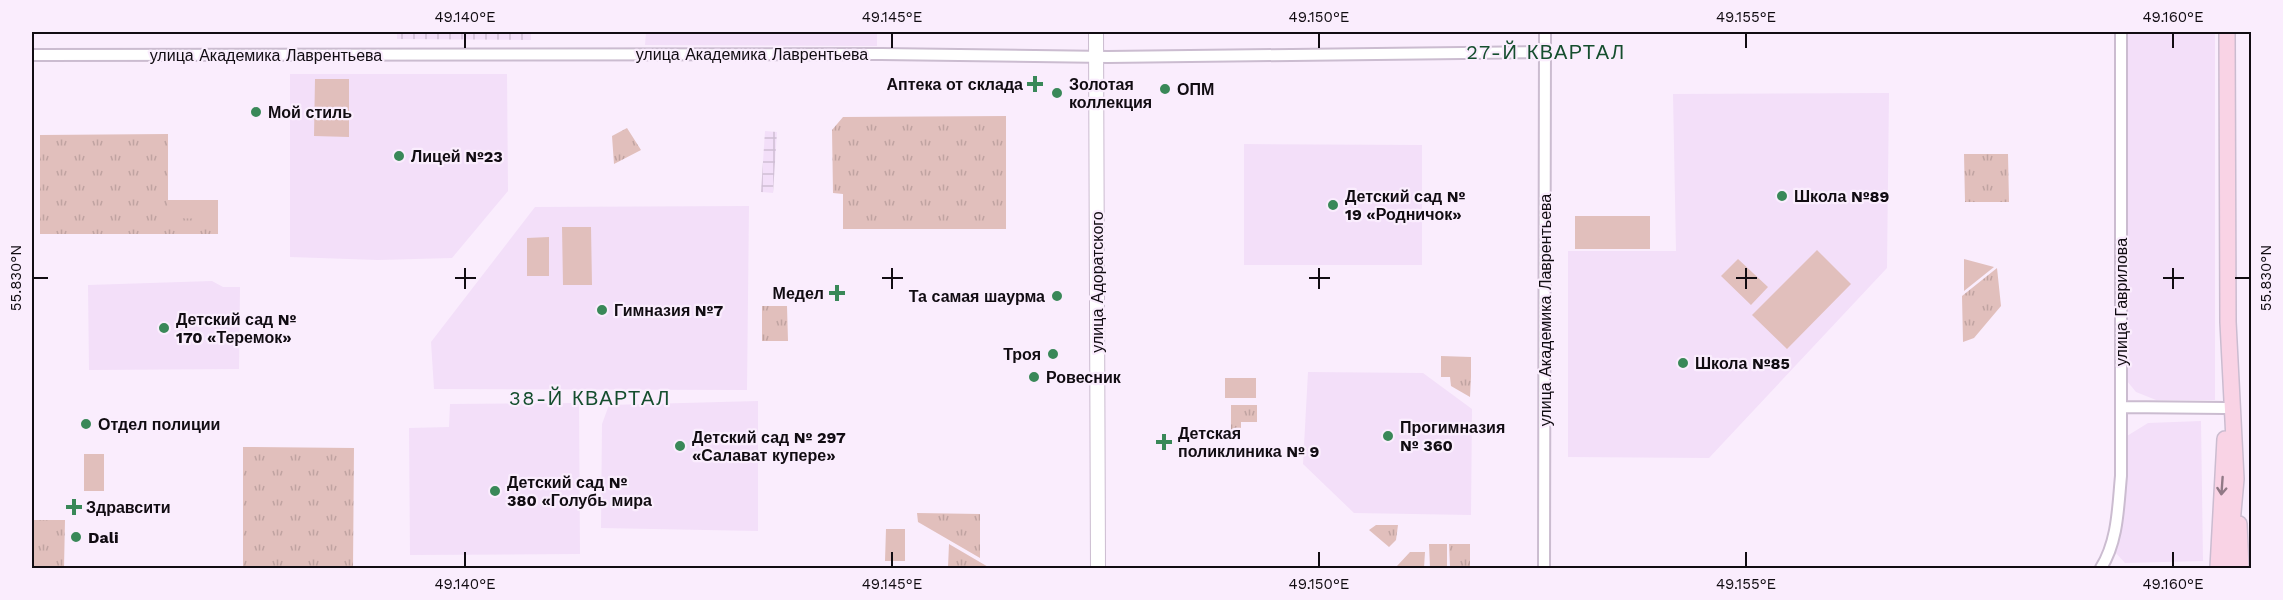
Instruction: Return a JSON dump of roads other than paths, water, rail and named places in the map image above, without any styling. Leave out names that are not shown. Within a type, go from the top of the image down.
[{"type":"main road","points":[[2218,568],[2228,322],[2227,32]]},
{"type":"main road","points":[[2228,322],[2241,568]]},
{"type":"main road","points":[[2228,568],[2236,479]]},
{"type":"street","name":"улица Адоратского","points":[[1096,32],[1098,568]]},
{"type":"street","name":"улица Академика Лаврентьева","points":[[1544,568],[1545,32]]},
{"type":"street","name":"улица Гаврилова","points":[[2101,568],[2112,544],[2121,476],[2121,32]]},
{"type":"street","name":"улица Академика Лаврентьева","points":[[32,55],[881,54],[1096,57],[1545,52]]},
{"type":"street","points":[[2121,407],[2225,408]]},
{"type":"place","name":"Аптека от склада","points":[[1035,84]]},
{"type":"place","name":"ОПМ","points":[[1165,89]]},
{"type":"place","name":"Золотая коллекция","points":[[1057,93]]},
{"type":"place","name":"Мой стиль","points":[[256,112]]},
{"type":"place","name":"Лицей №23","points":[[399,156]]},
{"type":"place","name":"Школа №89","points":[[1782,196]]},
{"type":"place","name":"Детский сад № 19 «Родничок»","points":[[1333,205]]},
{"type":"place","name":"Медел","points":[[837,293]]},
{"type":"place","name":"Та самая шаурма","points":[[1057,296]]},
{"type":"place","name":"Гимназия №7","points":[[602,310]]},
{"type":"place","name":"Детский сад № 170 «Теремок»","points":[[164,328]]},
{"type":"place","name":"Троя","points":[[1053,354]]},
{"type":"place","name":"Школа №85","points":[[1683,363]]},
{"type":"place","name":"Ровесник","points":[[1034,377]]},
{"type":"place","name":"Отдел полиции","points":[[86,424]]},
{"type":"place","name":"Прогимназия № 360","points":[[1388,436]]},
{"type":"place","name":"Детская поликлиника № 9","points":[[1164,442]]},
{"type":"place","name":"Детский сад № 297 «Салават купере»","points":[[680,446]]},
{"type":"place","name":"Детский сад № 380 «Голубь мира","points":[[495,491]]},
{"type":"place","name":"Здравсити","points":[[74,507]]},
{"type":"place","name":"Dali","points":[[76,537]]},
{"type":"district","name":"27-Й КВАРТАЛ","points":[[1546,52]]},
{"type":"district","name":"38-Й КВАРТАЛ","points":[[590,398]]}]
